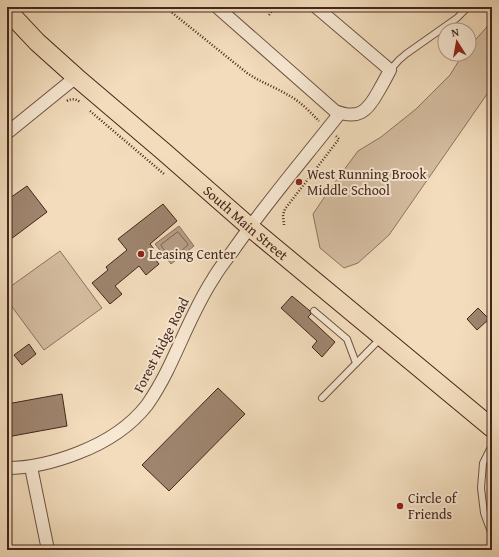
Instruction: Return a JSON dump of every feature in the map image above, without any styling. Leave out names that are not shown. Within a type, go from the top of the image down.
[{"type":"main road","name":"South Main Street","points":[[7,10],[37,42],[76,78],[163,151],[249,227],[492,428]]},
{"type":"street","points":[[217,7],[335,111],[348,115],[358,114],[368,108],[372,103],[390,70],[316,7]]},
{"type":"street","points":[[7,133],[76,78]]},
{"type":"street","name":"Forest Ridge Road","points":[[7,468],[31,467],[95,446],[113,436],[132,421],[146,406],[159,386],[199,302],[213,279],[249,227],[340,113]]},
{"type":"street","points":[[31,467],[48,550]]},
{"type":"lane","points":[[390,70],[406,54],[457,18],[468,7]]},
{"type":"lane","points":[[314,311],[347,339],[356,363]]},
{"type":"lane","points":[[322,398],[382,337]]},
{"type":"lane","points":[[492,444],[483,463],[481,488],[484,513],[492,535]]},
{"type":"path","points":[[165,7],[256,80],[295,99],[328,128],[339,140],[285,209],[283,215],[284,225]]},
{"type":"path","points":[[269,15],[275,7]]},
{"type":"path","points":[[65,102],[71,99],[76,99],[80,102]]},
{"type":"path","points":[[86,107],[165,175]]},
{"type":"shaded area","points":[[492,20],[492,87],[389,235],[358,263],[344,268],[320,248],[313,214],[358,151],[381,137],[416,109],[450,75],[458,62],[477,62],[477,38]]},
{"type":"shaded area","points":[[60,251],[102,308],[44,350],[7,300],[7,289]]},
{"type":"water","points":[[179,226],[194,246],[171,264],[155,244]]},
{"type":"building","points":[[27,186],[47,212],[7,242],[7,200]]},
{"type":"building","name":"Leasing Center","points":[[163,204],[177,221],[150,244],[154,249],[150,253],[159,264],[146,275],[139,266],[115,286],[122,294],[110,304],[92,283],[108,270],[106,267],[127,250],[118,239]]},
{"type":"building","points":[[292,296],[310,311],[311,314],[308,317],[335,342],[322,357],[312,347],[317,341],[281,308]]},
{"type":"building","points":[[478,308],[489,319],[477,330],[467,319]]},
{"type":"building","points":[[29,344],[36,354],[22,365],[14,355]]},
{"type":"building","points":[[218,388],[245,414],[169,491],[142,465]]},
{"type":"building","points":[[62,394],[67,426],[7,437],[7,404]]},
{"type":"place","name":"West Running Brook Middle School","points":[[299,182]]},
{"type":"place","name":"Leasing Center","points":[[141,254]]},
{"type":"place","name":"Circle of Friends","points":[[400,506]]}]
